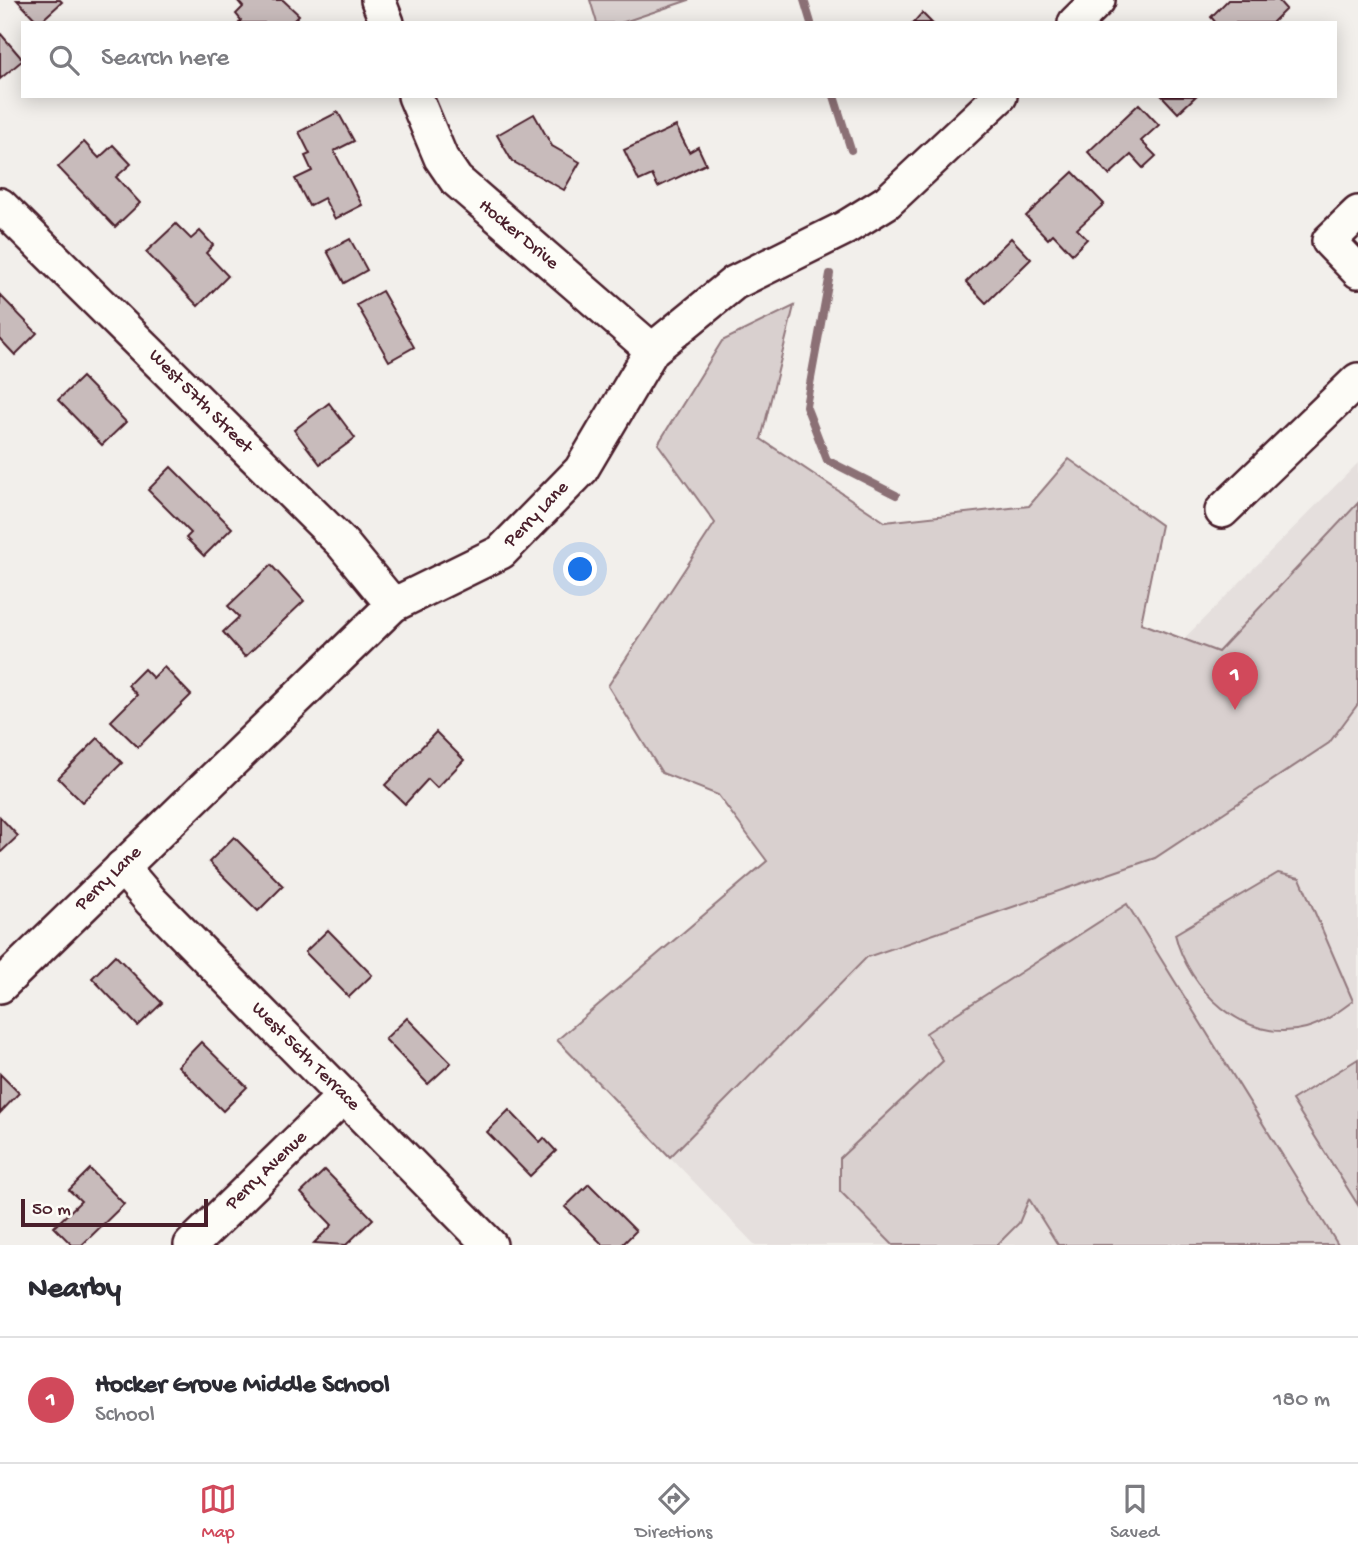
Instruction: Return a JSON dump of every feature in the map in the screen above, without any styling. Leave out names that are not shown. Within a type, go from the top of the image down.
[{"type":"street","points":[[378,0],[386,21]]},
{"type":"street","points":[[1077,21],[1098,0]]},
{"type":"street","name":"Hocker Drive","points":[[416,98],[441,158],[456,180],[652,350]]},
{"type":"street","name":"Perry Lane","points":[[0,986],[393,605],[501,552],[581,470],[652,350],[734,283],[845,229],[887,202],[998,98]]},
{"type":"street","name":"West 57th Street","points":[[0,205],[342,542],[393,605]]},
{"type":"street","points":[[1358,212],[1329,241],[1358,271]]},
{"type":"street","points":[[1222,511],[1358,380]]},
{"type":"street","name":"West 56th Terrace","points":[[122,867],[151,901],[490,1245]]},
{"type":"street","name":"Perry Avenue","points":[[191,1245],[344,1096]]},
{"type":"shaded area","points":[[590,0],[689,0],[627,21],[596,21]]},
{"type":"shaded area","points":[[794,306],[761,439],[885,522],[1029,506],[1069,459],[1161,525],[1141,623],[1218,652],[1358,503],[1358,704],[1329,743],[1155,858],[867,957],[670,1157],[557,1040],[767,861],[718,795],[662,773],[608,686],[715,523],[658,444],[722,341]]},
{"type":"shaded area","points":[[1358,463],[1358,1245],[755,1245],[670,1157]]},
{"type":"shaded area","points":[[1278,873],[1300,878],[1353,1001],[1319,1023],[1283,1031],[1261,1028],[1222,1008],[1192,974],[1175,934]]},
{"type":"shaded area","points":[[1127,904],[1338,1245],[1058,1245],[1029,1199],[1019,1223],[997,1245],[893,1245],[840,1191],[840,1158],[943,1061],[926,1033]]},
{"type":"shaded area","points":[[1358,1059],[1358,1205],[1292,1100]]},
{"type":"building","points":[[17,0],[62,2],[41,21],[37,21]]},
{"type":"building","points":[[237,0],[283,0],[299,15],[293,21],[240,21],[236,14],[243,7]]},
{"type":"building","points":[[1228,0],[1278,0],[1286,9],[1274,21],[1214,21],[1211,17]]},
{"type":"building","points":[[922,13],[930,21],[915,21]]},
{"type":"building","points":[[0,33],[21,58],[21,62],[0,79]]},
{"type":"building","points":[[1164,98],[1194,98],[1178,113]]},
{"type":"building","points":[[1139,104],[1159,125],[1141,141],[1156,156],[1143,168],[1131,155],[1109,175],[1088,152]]},
{"type":"building","points":[[338,112],[354,141],[334,151],[362,205],[335,219],[324,198],[309,206],[295,179],[312,171],[305,156],[310,154],[299,132]]},
{"type":"building","points":[[534,114],[552,146],[580,162],[564,190],[512,161],[497,135]]},
{"type":"building","points":[[676,126],[689,152],[698,147],[706,164],[658,187],[652,175],[639,181],[624,150]]},
{"type":"building","points":[[84,142],[99,158],[113,145],[131,164],[116,177],[140,203],[115,227],[58,167]]},
{"type":"building","points":[[1073,172],[1104,204],[1077,229],[1087,239],[1072,254],[1053,234],[1048,239],[1026,216]]},
{"type":"building","points":[[176,224],[191,239],[200,231],[213,245],[206,253],[228,276],[198,306],[146,252]]},
{"type":"building","points":[[1011,238],[1031,259],[986,303],[966,282]]},
{"type":"building","points":[[350,239],[367,270],[344,283],[327,251]]},
{"type":"building","points":[[382,291],[414,347],[389,361],[357,305]]},
{"type":"building","points":[[0,295],[37,333],[15,355],[0,339]]},
{"type":"building","points":[[82,377],[126,422],[102,445],[58,400]]},
{"type":"building","points":[[329,403],[355,438],[320,464],[294,430]]},
{"type":"building","points":[[171,467],[232,528],[204,556],[186,538],[191,533],[148,490]]},
{"type":"building","points":[[271,565],[304,601],[245,657],[223,632],[239,617],[228,606]]},
{"type":"building","points":[[164,667],[191,695],[138,747],[111,721],[137,695],[128,685],[144,669],[153,678]]},
{"type":"building","points":[[436,732],[464,760],[437,788],[428,779],[405,804],[385,785]]},
{"type":"building","points":[[98,738],[122,763],[82,802],[58,778]]},
{"type":"building","points":[[0,817],[18,836],[0,853]]},
{"type":"building","points":[[234,837],[283,886],[258,911],[209,862]]},
{"type":"building","points":[[328,930],[372,975],[349,997],[305,952]]},
{"type":"building","points":[[115,955],[162,1003],[138,1026],[92,978]]},
{"type":"building","points":[[407,1018],[451,1063],[428,1084],[385,1039]]},
{"type":"building","points":[[201,1042],[247,1087],[223,1111],[178,1066]]},
{"type":"building","points":[[0,1074],[19,1093],[0,1113]]},
{"type":"building","points":[[509,1110],[540,1142],[544,1138],[556,1151],[530,1176],[487,1132]]},
{"type":"building","points":[[90,1169],[124,1204],[82,1245],[72,1245],[54,1227],[81,1201],[69,1190]]},
{"type":"building","points":[[325,1170],[373,1219],[346,1245],[314,1243],[332,1225],[301,1193]]},
{"type":"building","points":[[589,1184],[636,1231],[622,1245],[603,1245],[565,1207]]},
{"type":"waterway","points":[[804,0],[810,21]]},
{"type":"waterway","points":[[835,98],[851,150]]},
{"type":"waterway","points":[[830,274],[806,406],[827,460],[896,495]]},
{"type":"place","name":"Hocker Grove Middle School","points":[[1235,710]]}]
